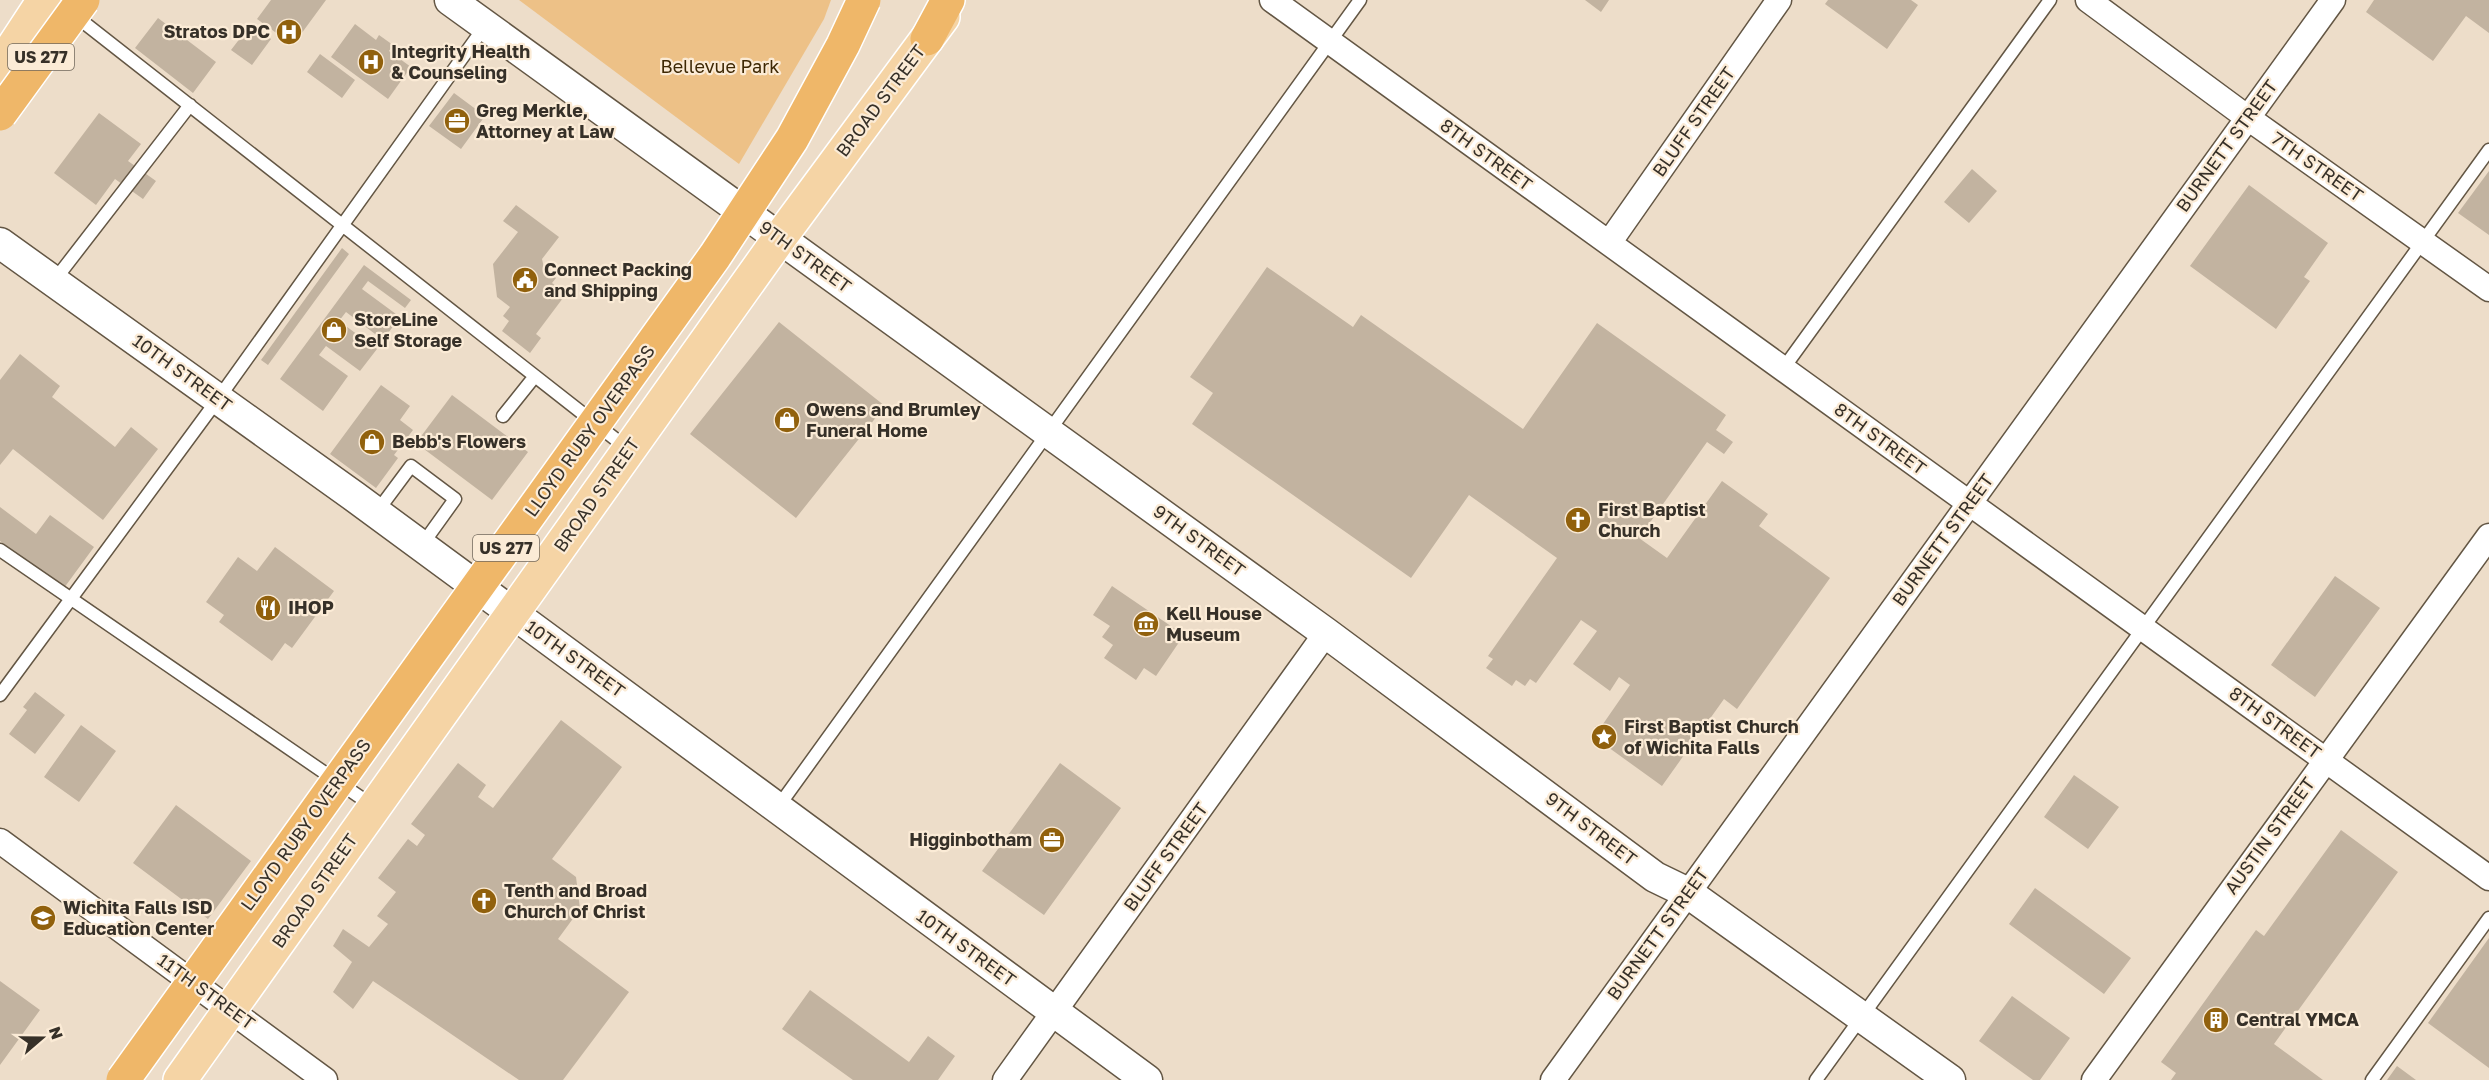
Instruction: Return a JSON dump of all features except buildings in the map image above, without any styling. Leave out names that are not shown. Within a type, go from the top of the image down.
[{"type":"highway","name":"LLOYD RUBY OVERPASS","points":[[123,1080],[715,256],[792,139],[843,45],[864,0]]},
{"type":"highway","points":[[927,39],[948,0]]},
{"type":"highway","name":"US 277","points":[[0,114],[64,2]]},
{"type":"main road","name":"BROAD STREET","points":[[180,1080],[779,239],[955,0]]},
{"type":"main road","points":[[0,67],[64,2]]},
{"type":"street","name":"9TH STREET","points":[[450,0],[1326,633],[1655,877],[1688,893],[1950,1080]]},
{"type":"street","name":"8TH STREET","points":[[1272,0],[2489,878]]},
{"type":"street","name":"BLUFF STREET","points":[[1608,243],[1779,0]]},
{"type":"street","name":"7TH STREET","points":[[2088,0],[2248,118],[2489,289]]},
{"type":"street","name":"BURNETT STREET","points":[[1553,1080],[2333,0]]},
{"type":"street","name":"10TH STREET","points":[[0,243],[376,513],[1147,1080]]},
{"type":"street","name":"AUSTIN STREET","points":[[2094,1080],[2489,536]]},
{"type":"street","name":"BLUFF STREET","points":[[1005,1080],[1326,633]]},
{"type":"street","name":"11TH STREET","points":[[0,841],[325,1080]]},
{"type":"lane","points":[[777,809],[1360,0]]},
{"type":"lane","points":[[1783,369],[2050,0]]},
{"type":"lane","points":[[64,2],[190,105],[629,449]]},
{"type":"lane","points":[[0,694],[218,399],[485,26]]},
{"type":"lane","points":[[54,281],[190,105]]},
{"type":"lane","points":[[1816,1080],[2489,150]]},
{"type":"lane","points":[[503,416],[536,376]]},
{"type":"lane","points":[[376,513],[411,465],[455,499],[421,546]]},
{"type":"lane","points":[[0,550],[374,807]]},
{"type":"lane","points":[[2372,1080],[2489,918]]},
{"type":"green space","name":"Bellevue Park","points":[[519,0],[831,0],[824,19],[739,164]]},
{"type":"place","name":"Stratos DPC","points":[[289,32]]},
{"type":"place","name":"Integrity Health & Counseling","points":[[371,62]]},
{"type":"place","name":"Greg Merkle, Attorney at Law","points":[[457,121]]},
{"type":"place","name":"Connect Packing and Shipping","points":[[525,280]]},
{"type":"place","name":"StoreLine Self Storage","points":[[334,330]]},
{"type":"place","name":"Owens and Brumley Funeral Home","points":[[787,420]]},
{"type":"place","name":"Bebb's Flowers","points":[[372,442]]},
{"type":"place","name":"First Baptist Church","points":[[1578,520]]},
{"type":"place","name":"IHOP","points":[[268,608]]},
{"type":"place","name":"Kell House Museum","points":[[1146,624]]},
{"type":"place","name":"First Baptist Church of Wichita Falls","points":[[1604,737]]},
{"type":"place","name":"Higginbotham","points":[[1052,840]]},
{"type":"place","name":"Tenth and Broad Church of Christ","points":[[484,901]]},
{"type":"place","name":"Wichita Falls ISD Education Center","points":[[43,918]]},
{"type":"place","name":"Central YMCA","points":[[2216,1020]]}]
